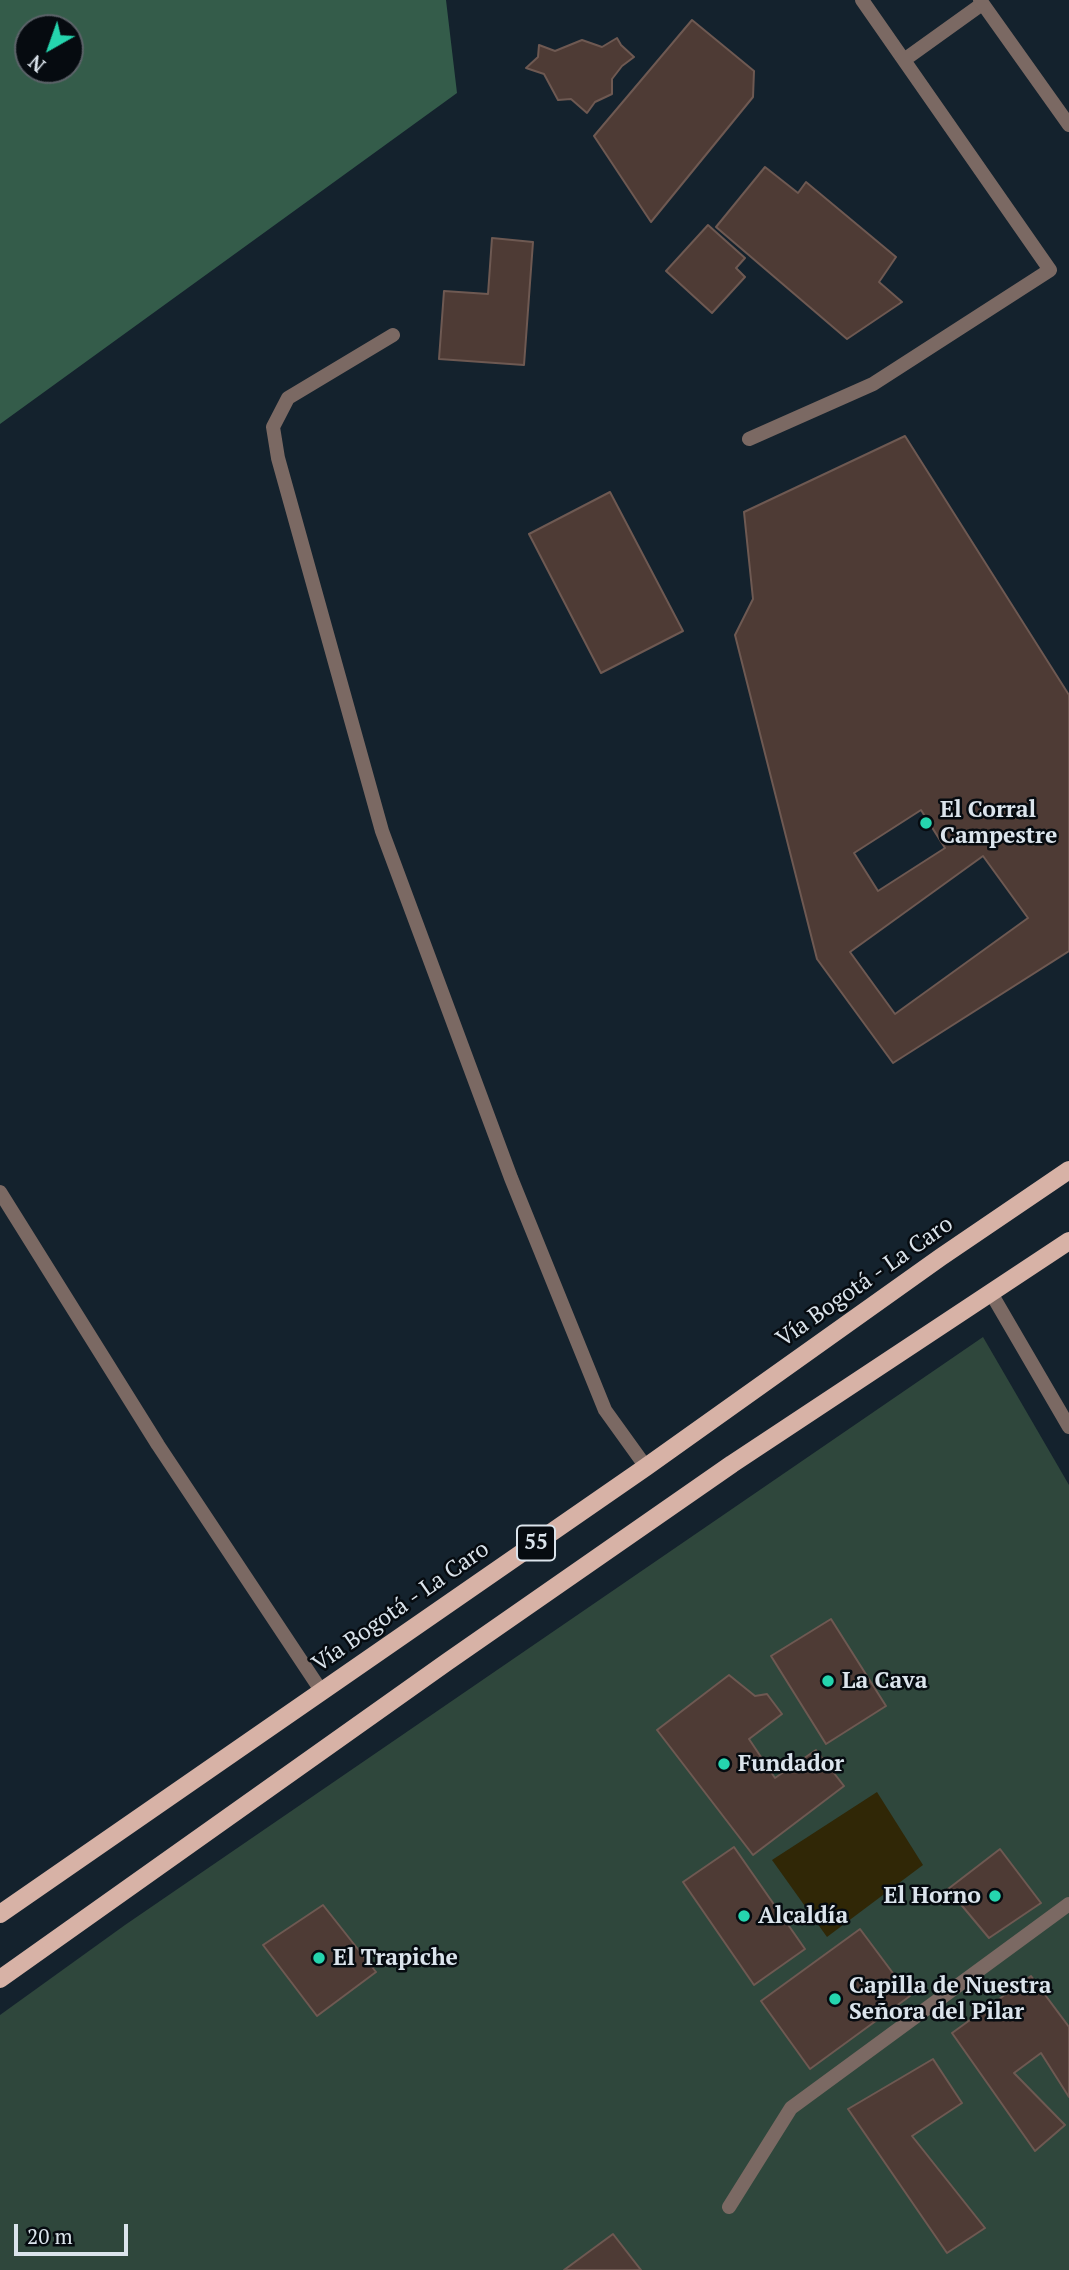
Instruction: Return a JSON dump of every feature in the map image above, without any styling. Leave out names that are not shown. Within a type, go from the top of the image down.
[{"type":"main road","name":"Vía Bogotá - La Caro","points":[[0,1914],[646,1467],[941,1257],[1069,1170]]},
{"type":"main road","name":"55","points":[[0,1979],[732,1464],[1069,1241]]},
{"type":"street","points":[[749,439],[873,384],[1049,270],[862,0]]},
{"type":"street","points":[[904,60],[981,2],[1069,125]]},
{"type":"street","points":[[393,335],[288,398],[273,427],[278,458],[382,831],[511,1178],[605,1410],[646,1467]]},
{"type":"street","points":[[0,1192],[158,1445],[322,1692]]},
{"type":"street","points":[[991,1293],[1069,1427]]},
{"type":"street","points":[[729,2207],[791,2108],[1069,1904]]},
{"type":"green space","points":[[0,0],[446,0],[457,93],[0,424]]},
{"type":"green space","points":[[983,1337],[1069,1485],[1069,2270],[0,2270],[0,2015],[125,1925]]},
{"type":"sand","points":[[877,1792],[923,1865],[827,1937],[772,1860]]},
{"type":"building","points":[[692,20],[754,71],[753,97],[651,222],[594,136]]},
{"type":"building","points":[[617,38],[634,57],[622,66],[612,79],[612,94],[595,102],[587,113],[571,99],[558,100],[544,74],[526,68],[538,57],[539,45],[555,51],[582,40],[602,47]]},
{"type":"building","points":[[765,167],[798,193],[806,182],[896,257],[879,282],[902,302],[847,339],[716,227]]},
{"type":"building","points":[[708,225],[745,258],[736,268],[745,277],[712,313],[666,271]]},
{"type":"building","points":[[492,238],[533,242],[524,365],[439,359],[444,291],[488,294]]},
{"type":"building","name":"El Corral Campestre","points":[[905,436],[1069,695],[1069,951],[893,1063],[817,959],[735,635],[753,599],[744,512]]},
{"type":"building","points":[[610,492],[683,631],[601,673],[529,534]]},
{"type":"building","points":[[921,810],[945,848],[878,891],[854,853]]},
{"type":"building","points":[[983,856],[1028,918],[895,1014],[850,952]]},
{"type":"building","name":"La Cava","points":[[831,1619],[886,1706],[826,1744],[771,1656]]},
{"type":"building","name":"Fundador","points":[[729,1675],[755,1696],[767,1694],[782,1714],[749,1739],[775,1778],[816,1750],[844,1786],[753,1855],[657,1730]]},
{"type":"building","name":"Alcaldía","points":[[734,1847],[805,1949],[754,1985],[683,1882]]},
{"type":"building","name":"El Horno","points":[[1000,1849],[1041,1903],[989,1938],[948,1889]]},
{"type":"building","name":"El Trapiche","points":[[323,1905],[376,1972],[317,2016],[263,1945]]},
{"type":"building","name":"Capilla de Nuestra Señora del Pilar","points":[[860,1929],[910,1996],[810,2069],[761,2001]]},
{"type":"building","points":[[1031,1976],[1069,2027],[1069,2097],[1041,2053],[1014,2073],[1065,2125],[1035,2151],[952,2033]]},
{"type":"building","points":[[933,2059],[962,2103],[912,2136],[985,2228],[947,2253],[848,2109]]},
{"type":"building","points":[[613,2234],[641,2270],[564,2270]]},
{"type":"place","name":"El Corral Campestre","points":[[926,823]]},
{"type":"place","name":"La Cava","points":[[828,1681]]},
{"type":"place","name":"Fundador","points":[[724,1764]]},
{"type":"place","name":"El Horno","points":[[995,1896]]},
{"type":"place","name":"Alcaldía","points":[[744,1916]]},
{"type":"place","name":"El Trapiche","points":[[319,1958]]},
{"type":"place","name":"Capilla de Nuestra Señora del Pilar","points":[[835,1999]]}]
